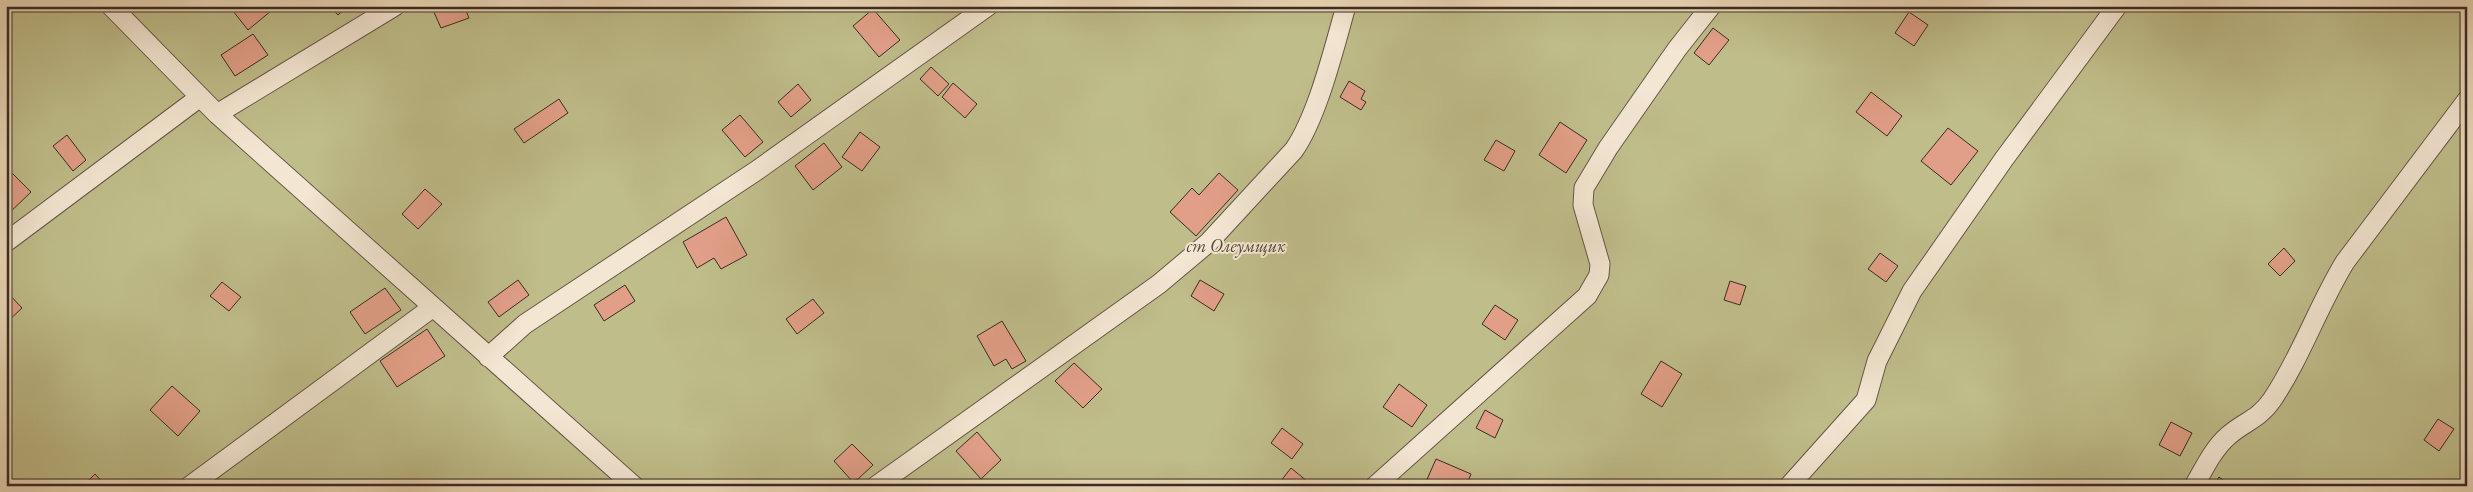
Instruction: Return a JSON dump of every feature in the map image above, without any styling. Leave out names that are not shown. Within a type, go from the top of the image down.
[{"type":"lane","points":[[110,6],[217,114],[634,486]]},
{"type":"lane","points":[[217,114],[395,6]]},
{"type":"lane","points":[[488,357],[532,319],[756,171],[988,6]]},
{"type":"lane","points":[[876,486],[1159,284],[1208,242],[1294,150],[1302,139],[1315,105],[1346,6]]},
{"type":"lane","points":[[1376,486],[1587,296],[1599,275],[1600,264],[1583,205],[1584,188],[1608,148],[1711,6]]},
{"type":"lane","points":[[1789,486],[1866,400],[1877,361],[1912,292],[2004,159],[2117,6]]},
{"type":"lane","points":[[6,242],[200,97]]},
{"type":"lane","points":[[2194,486],[2219,444],[2262,413],[2272,399],[2306,340],[2328,290],[2344,262],[2467,100]]},
{"type":"lane","points":[[190,486],[433,307]]},
{"type":"green space","name":"ст Олеумщик","points":[[6,6],[2467,6],[2467,486],[6,486]]},
{"type":"building","points":[[229,6],[267,6],[271,11],[248,30]]},
{"type":"building","points":[[330,6],[348,6],[338,15]]},
{"type":"building","points":[[442,6],[464,6],[469,18],[441,28],[433,10]]},
{"type":"building","points":[[873,9],[900,40],[879,57],[853,26]]},
{"type":"building","points":[[1909,12],[1928,25],[1914,46],[1895,33]]},
{"type":"building","points":[[1713,28],[1729,40],[1709,65],[1694,53]]},
{"type":"building","points":[[253,34],[268,55],[235,76],[221,55]]},
{"type":"building","points":[[931,67],[949,84],[938,96],[920,79]]},
{"type":"building","points":[[1349,81],[1365,91],[1361,99],[1366,102],[1361,110],[1340,97]]},
{"type":"building","points":[[953,83],[977,104],[965,118],[942,97]]},
{"type":"building","points":[[798,84],[811,100],[791,117],[778,102]]},
{"type":"building","points":[[1871,92],[1902,116],[1887,136],[1856,112]]},
{"type":"building","points":[[559,99],[568,113],[524,143],[514,129]]},
{"type":"building","points":[[740,115],[763,142],[745,157],[722,130]]},
{"type":"building","points":[[1560,122],[1587,140],[1566,173],[1539,155]]},
{"type":"building","points":[[1948,128],[1978,151],[1951,185],[1921,161]]},
{"type":"building","points":[[860,132],[880,147],[862,171],[842,157]]},
{"type":"building","points":[[67,135],[86,160],[73,171],[53,146]]},
{"type":"building","points":[[1496,140],[1515,151],[1504,171],[1484,160]]},
{"type":"building","points":[[824,143],[842,167],[813,190],[795,166]]},
{"type":"building","points":[[10,171],[31,192],[6,216],[6,175]]},
{"type":"building","points":[[1219,173],[1238,190],[1196,236],[1170,212],[1192,188],[1199,195]]},
{"type":"building","points":[[425,189],[442,204],[418,229],[402,214]]},
{"type":"building","points":[[726,217],[747,255],[721,269],[714,258],[697,268],[683,242]]},
{"type":"building","points":[[2284,248],[2295,261],[2280,276],[2268,264]]},
{"type":"building","points":[[1880,253],[1898,266],[1886,282],[1868,269]]},
{"type":"building","points":[[518,280],[529,295],[499,317],[488,302]]},
{"type":"building","points":[[1200,280],[1224,294],[1214,311],[1191,296]]},
{"type":"building","points":[[1730,281],[1746,286],[1740,305],[1724,300]]},
{"type":"building","points":[[222,282],[241,297],[229,311],[210,296]]},
{"type":"building","points":[[625,285],[635,301],[604,321],[594,305]]},
{"type":"building","points":[[385,288],[401,310],[365,334],[350,312]]},
{"type":"building","points":[[6,291],[22,308],[6,323]]},
{"type":"building","points":[[813,299],[824,313],[797,334],[786,319]]},
{"type":"building","points":[[1495,305],[1518,320],[1505,340],[1482,324]]},
{"type":"building","points":[[1002,321],[1026,361],[1012,369],[1006,359],[994,366],[977,336]]},
{"type":"building","points":[[427,329],[445,356],[397,387],[380,361]]},
{"type":"building","points":[[1661,361],[1682,374],[1662,407],[1641,394]]},
{"type":"building","points":[[1074,363],[1102,389],[1083,408],[1055,381]]},
{"type":"building","points":[[1399,384],[1427,405],[1412,427],[1383,407]]},
{"type":"building","points":[[172,386],[200,411],[178,436],[150,410]]},
{"type":"building","points":[[1485,410],[1503,420],[1495,438],[1476,428]]},
{"type":"building","points":[[2438,419],[2454,429],[2439,451],[2424,440]]},
{"type":"building","points":[[2171,422],[2192,433],[2180,456],[2159,445]]},
{"type":"building","points":[[1282,428],[1303,444],[1292,459],[1271,443]]},
{"type":"building","points":[[977,432],[1001,460],[981,479],[956,451]]},
{"type":"building","points":[[852,444],[873,465],[858,479],[852,481],[834,461]]},
{"type":"building","points":[[1436,459],[1471,474],[1466,486],[1425,484]]},
{"type":"building","points":[[1291,468],[1313,486],[1277,486]]},
{"type":"building","points":[[95,474],[106,486],[83,486]]},
{"type":"building","points":[[2219,477],[2231,486],[2214,486]]}]
